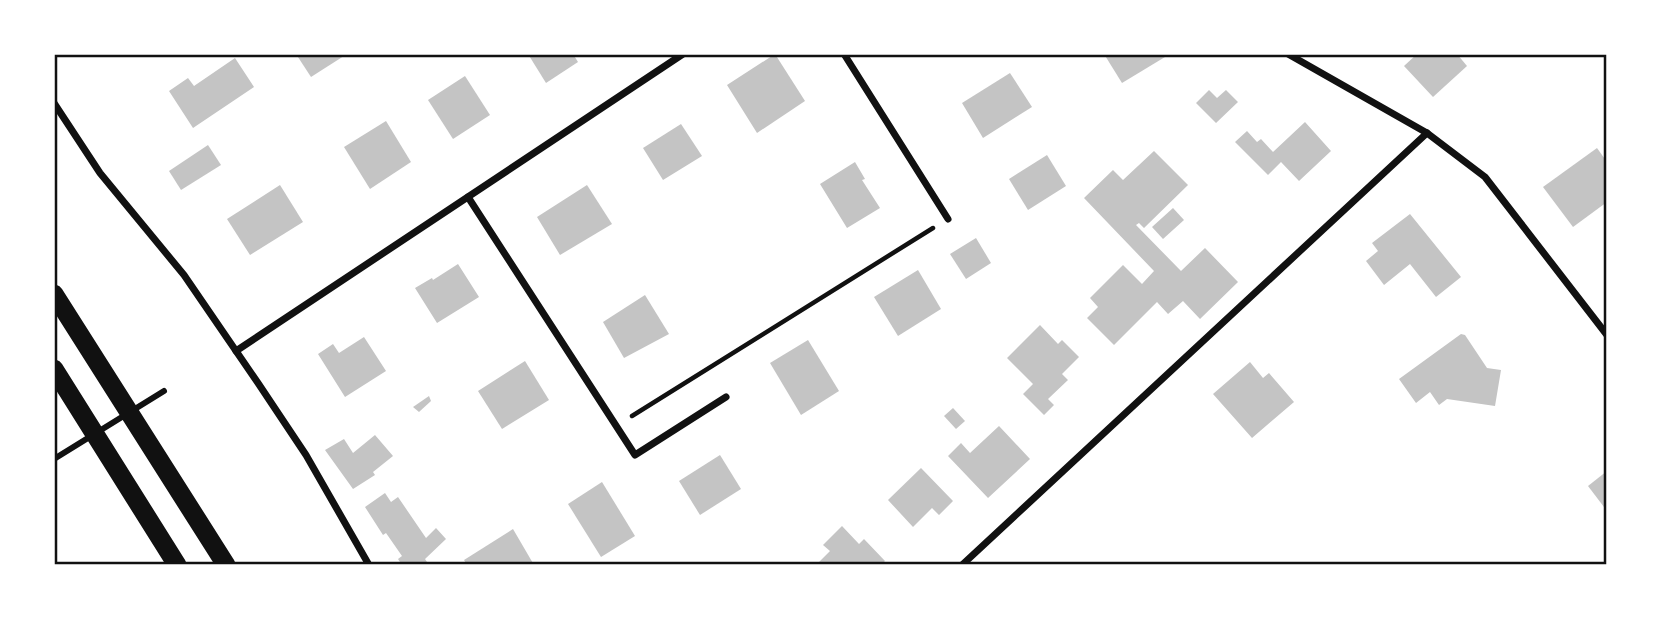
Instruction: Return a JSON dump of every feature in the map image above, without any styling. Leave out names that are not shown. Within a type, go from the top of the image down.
[{"type":"highway","points":[[54,294],[226,565]]},
{"type":"highway","points":[[54,369],[177,565]]},
{"type":"street","points":[[236,351],[683,54]]},
{"type":"street","points":[[844,54],[948,219]]},
{"type":"street","points":[[1288,54],[1427,133],[1485,177],[1607,335]]},
{"type":"street","points":[[54,103],[100,173],[184,275],[236,351],[306,455],[369,565]]},
{"type":"street","points":[[961,565],[1427,133]]},
{"type":"street","points":[[468,197],[635,455],[726,397]]},
{"type":"street","points":[[54,459],[163,391]]},
{"type":"path","points":[[616,426],[948,219]]},
{"type":"building","points":[[296,54],[347,54],[311,77]]},
{"type":"building","points":[[528,54],[573,54],[578,62],[546,83]]},
{"type":"building","points":[[775,54],[805,101],[757,133],[727,85]]},
{"type":"building","points":[[1104,54],[1163,54],[1165,57],[1122,83]]},
{"type":"building","points":[[1417,54],[1457,54],[1467,66],[1433,97],[1404,66]]},
{"type":"building","points":[[235,58],[254,87],[193,128],[169,91],[188,78],[194,86]]},
{"type":"building","points":[[1010,73],[1032,107],[983,138],[962,103]]},
{"type":"building","points":[[465,76],[490,115],[453,139],[428,100]]},
{"type":"building","points":[[1209,90],[1217,98],[1226,90],[1238,102],[1216,123],[1196,103]]},
{"type":"building","points":[[386,121],[411,162],[370,189],[344,147]]},
{"type":"building","points":[[1305,122],[1331,151],[1299,181],[1281,162],[1268,175],[1235,142],[1247,131],[1257,142],[1261,139],[1273,152]]},
{"type":"building","points":[[681,124],[702,156],[663,180],[643,148]]},
{"type":"building","points":[[208,145],[221,165],[181,190],[169,171]]},
{"type":"building","points":[[1597,148],[1607,162],[1607,202],[1573,227],[1543,187]]},
{"type":"building","points":[[1154,151],[1188,185],[1144,228],[1139,223],[1136,225],[1181,271],[1205,248],[1238,282],[1200,319],[1183,301],[1168,314],[1157,302],[1114,345],[1087,318],[1098,307],[1090,298],[1123,265],[1142,284],[1154,271],[1084,198],[1113,170],[1123,180]]},
{"type":"building","points":[[1047,155],[1066,186],[1028,210],[1009,179]]},
{"type":"building","points":[[855,162],[865,179],[862,180],[880,208],[847,228],[820,184]]},
{"type":"building","points":[[280,185],[303,222],[250,255],[227,219]]},
{"type":"building","points":[[587,185],[612,224],[560,255],[537,217]]},
{"type":"building","points":[[1173,208],[1184,220],[1163,239],[1152,227]]},
{"type":"building","points":[[1410,214],[1461,277],[1436,297],[1410,264],[1384,285],[1366,261],[1378,251],[1372,243]]},
{"type":"building","points":[[976,238],[991,263],[966,279],[950,254]]},
{"type":"building","points":[[458,264],[479,297],[437,323],[415,288]]},
{"type":"building","points":[[918,270],[941,309],[898,336],[874,297]]},
{"type":"building","points":[[645,295],[669,334],[624,358],[603,322]]},
{"type":"building","points":[[1040,325],[1058,344],[1062,340],[1079,357],[1062,374],[1068,380],[1048,399],[1054,405],[1044,415],[1023,394],[1033,384],[1007,358]]},
{"type":"building","points":[[1461,334],[1465,335],[1487,368],[1501,370],[1495,406],[1447,399],[1439,405],[1430,392],[1416,403],[1399,379]]},
{"type":"building","points":[[364,337],[386,371],[345,397],[318,354],[333,344],[339,353]]},
{"type":"building","points":[[808,340],[839,391],[801,415],[770,363]]},
{"type":"building","points":[[525,361],[549,400],[502,429],[478,391]]},
{"type":"building","points":[[1250,362],[1263,378],[1269,373],[1294,402],[1252,438],[1213,394]]},
{"type":"building","points":[[429,396],[431,401],[419,412],[413,407]]},
{"type":"building","points":[[953,408],[965,421],[956,429],[944,416]]},
{"type":"building","points":[[999,426],[1030,459],[988,498],[948,456],[961,443],[970,453]]},
{"type":"building","points":[[375,435],[393,456],[373,472],[375,475],[353,489],[325,450],[344,439],[353,453]]},
{"type":"building","points":[[720,455],[741,489],[700,515],[679,481]]},
{"type":"building","points":[[921,468],[953,501],[939,515],[932,508],[913,527],[888,500]]},
{"type":"building","points":[[1607,471],[1607,511],[1588,486]]},
{"type":"building","points":[[602,482],[635,536],[601,557],[568,504]]},
{"type":"building","points":[[385,493],[391,502],[398,497],[426,538],[436,528],[446,539],[425,559],[429,565],[402,565],[398,559],[402,556],[386,533],[383,535],[365,507]]},
{"type":"building","points":[[842,526],[859,544],[864,539],[885,561],[881,565],[816,565],[830,551],[823,545]]},
{"type":"building","points":[[513,529],[534,565],[467,565],[464,560]]}]
